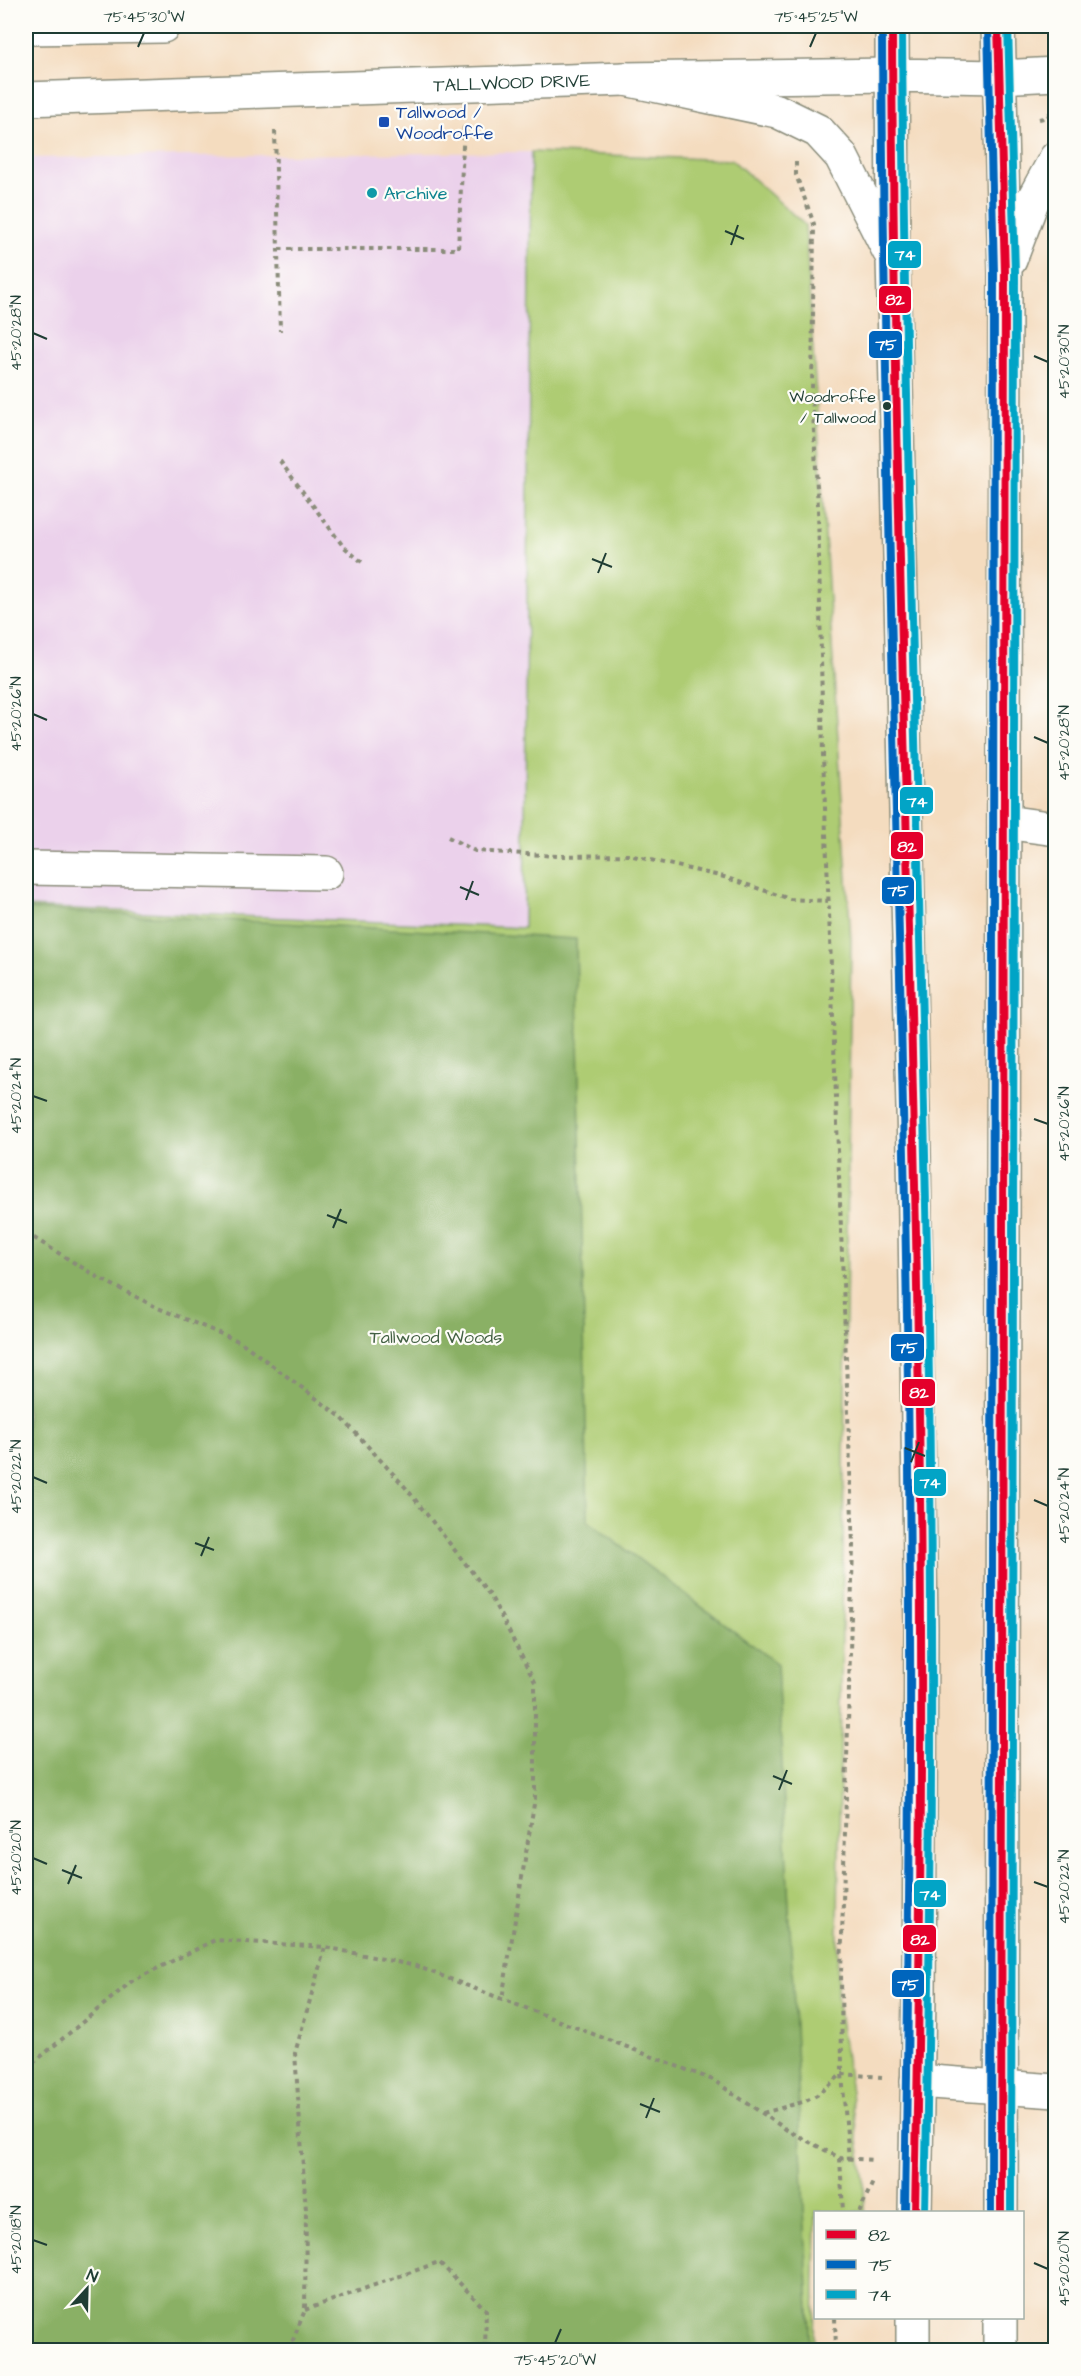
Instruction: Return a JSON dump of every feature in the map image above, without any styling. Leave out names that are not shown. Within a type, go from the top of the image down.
[{"type":"main road","points":[[26,28],[163,26]]},
{"type":"main road","points":[[892,26],[893,258],[914,1151],[921,1604],[915,2211]]},
{"type":"main road","points":[[998,26],[1005,273],[1001,2211]]},
{"type":"main road","name":"TALLWOOD DRIVE","points":[[26,99],[625,79],[891,75],[999,77],[1056,74]]},
{"type":"main road","points":[[625,79],[777,111],[818,131],[841,156],[893,258]]},
{"type":"main road","points":[[1005,273],[1032,202],[1056,158]]},
{"type":"main road","points":[[1004,822],[1056,829]]},
{"type":"main road","points":[[26,868],[326,873]]},
{"type":"main road","points":[[917,2081],[1056,2091]]},
{"type":"main road","points":[[913,2319],[913,2350]]},
{"type":"main road","points":[[1000,2319],[1000,2350]]},
{"type":"path","points":[[1048,117],[1051,108]]},
{"type":"path","points":[[1039,119],[1048,117]]},
{"type":"path","points":[[1048,117],[1053,121]]},
{"type":"path","points":[[279,249],[458,249],[464,126]]},
{"type":"path","points":[[274,131],[280,331]]},
{"type":"path","points":[[797,159],[794,166],[796,175],[814,224],[812,394],[818,507],[828,901],[853,1545],[841,1973],[842,2074],[849,2159]]},
{"type":"path","points":[[280,460],[343,546],[363,563]]},
{"type":"path","points":[[448,837],[475,851],[558,855],[629,855],[724,877],[790,899],[828,901]]},
{"type":"path","points":[[26,1233],[99,1278],[158,1308],[241,1342],[341,1417],[406,1488],[490,1595],[535,1682],[535,1798],[502,1999]]},
{"type":"path","points":[[26,2069],[132,1981],[215,1940],[325,1947],[416,1966],[712,2080],[787,2130],[840,2158],[874,2160]]},
{"type":"path","points":[[289,2350],[305,2310],[306,2210],[295,2053],[325,1947]]},
{"type":"path","points":[[762,2113],[812,2098],[842,2074],[876,2076]]},
{"type":"path","points":[[840,2158],[843,2211]]},
{"type":"path","points":[[859,2211],[874,2180]]},
{"type":"path","points":[[305,2310],[440,2262],[486,2310],[485,2350]]},
{"type":"path","points":[[835,2319],[836,2350]]},
{"type":"shaded area","points":[[531,152],[525,928],[26,907],[26,158]]},
{"type":"green space","name":"Tallwood Woods","points":[[531,152],[732,160],[805,225],[851,941],[837,1997],[864,2182],[865,2211],[814,2211],[814,2350],[26,2350],[26,907],[524,928]]},
{"type":"green space","name":"Tallwood Woods","points":[[26,909],[576,939],[588,1521],[777,1664],[811,2350],[26,2350]]},
{"type":"transit line","name":"75","points":[[882,26],[887,427],[909,1429],[910,1776],[905,2211]]},
{"type":"transit line","name":"82","points":[[892,26],[897,427],[919,1429],[921,1776],[915,2211]]},
{"type":"transit line","name":"74","points":[[902,26],[904,227],[930,1429],[931,1776],[925,2211]]},
{"type":"transit line","name":"75","points":[[988,26],[994,273],[991,2211]]},
{"type":"transit line","name":"82","points":[[998,26],[1005,273],[1001,2211]]},
{"type":"transit line","name":"74","points":[[1008,26],[1015,273],[1011,2211]]},
{"type":"place","name":"Tallwood / Woodroffe","points":[[384,122]]},
{"type":"place","name":"Archive","points":[[372,193]]},
{"type":"place","name":"Woodroffe / Tallwood","points":[[887,406]]}]
